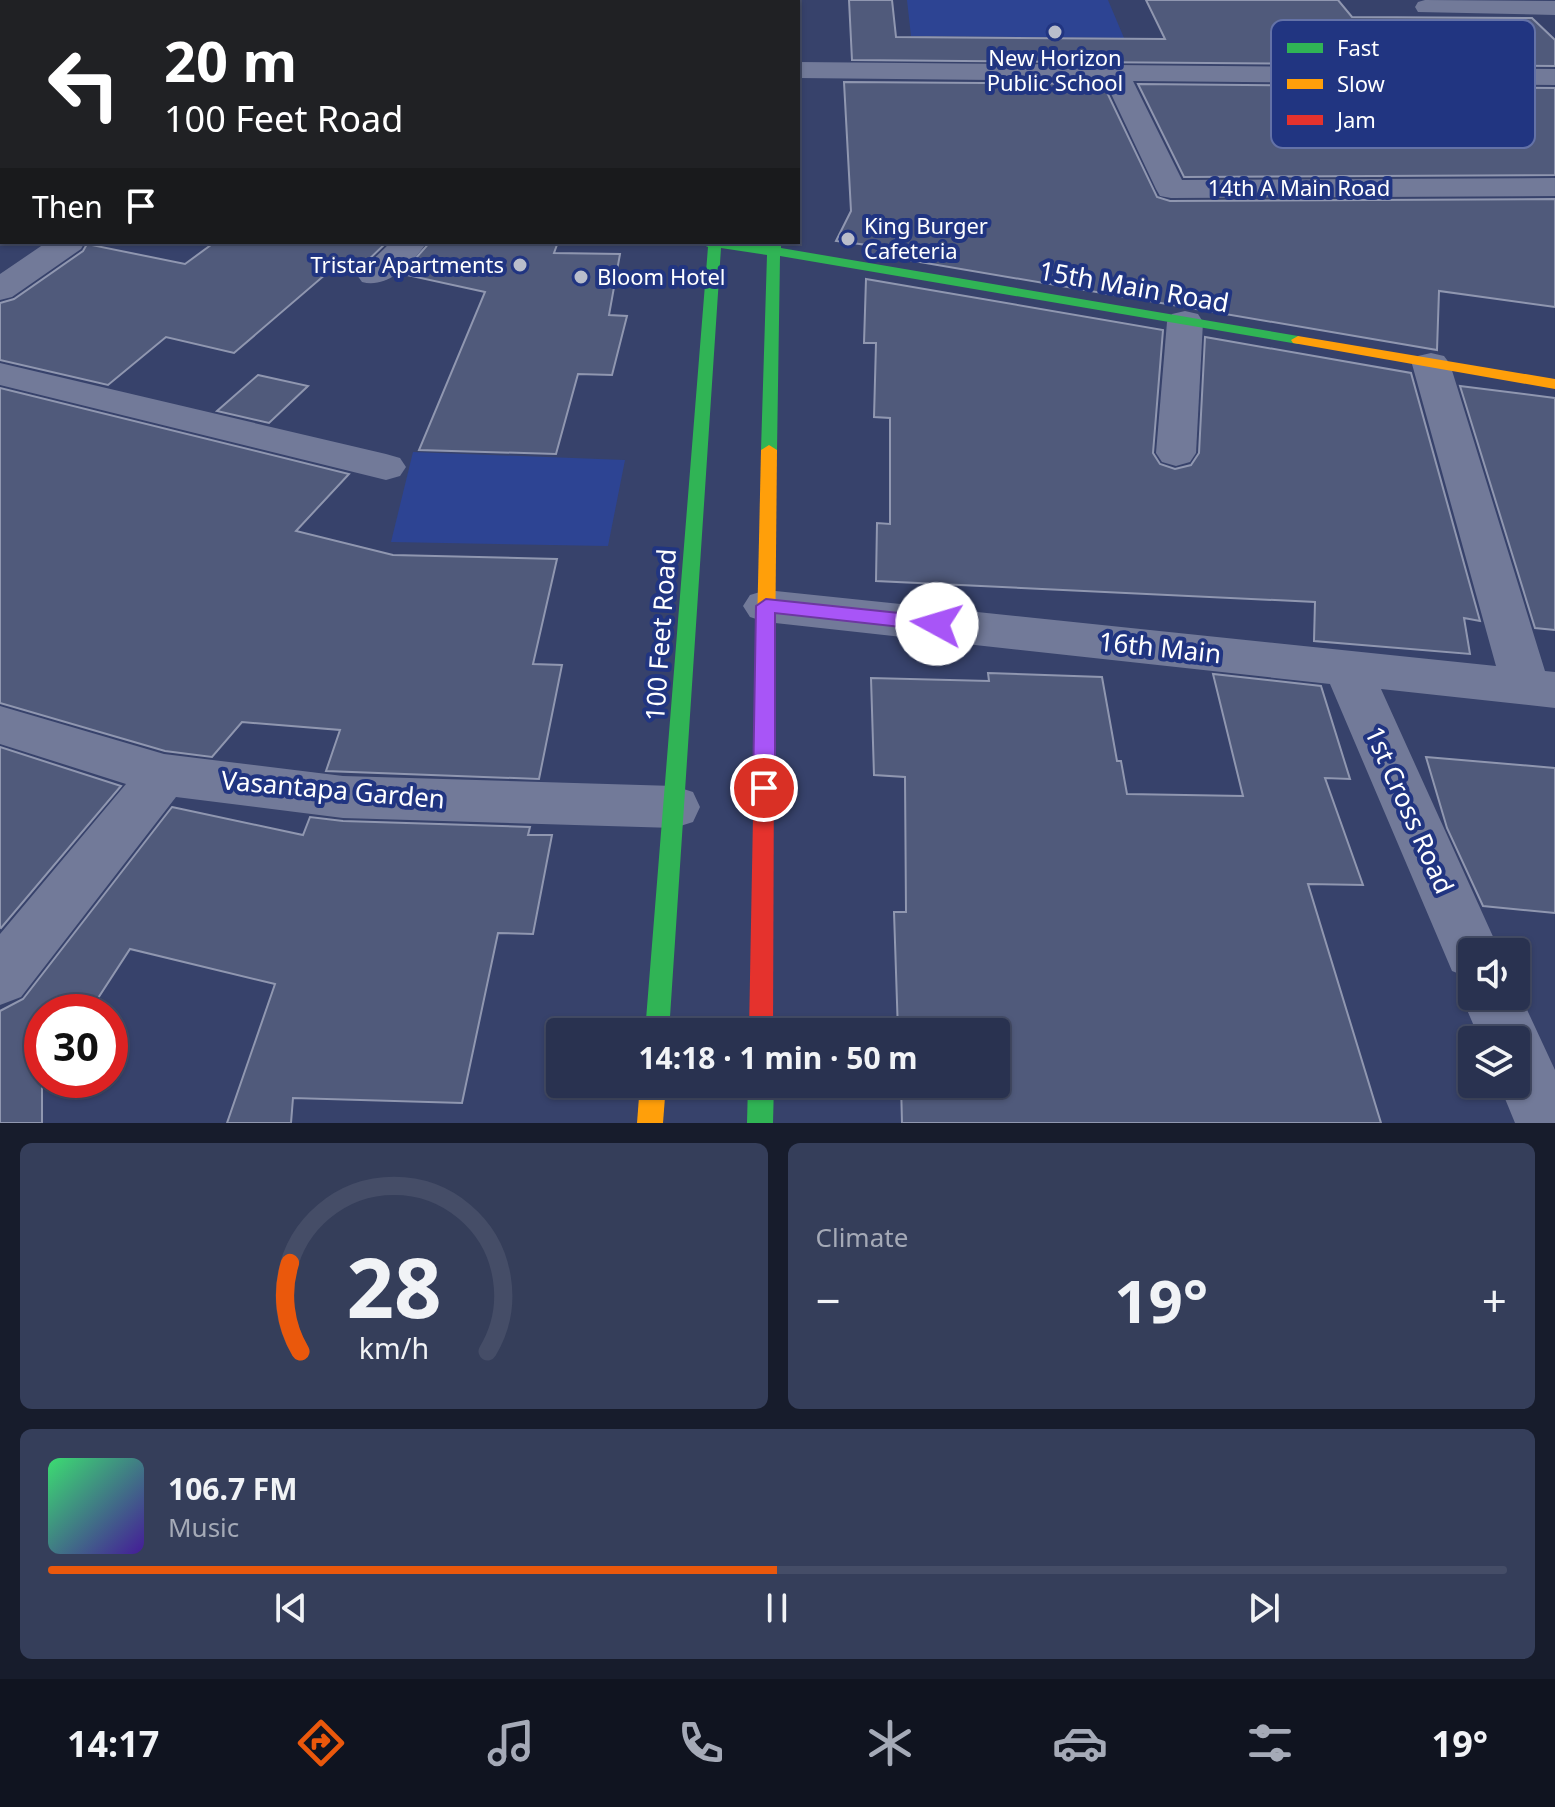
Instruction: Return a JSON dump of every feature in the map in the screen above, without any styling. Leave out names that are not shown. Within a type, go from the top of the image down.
[{"type":"main road","name":"100 Feet Road","points":[[658,1018],[711,244]]},
{"type":"main road","name":"15th Main Road","points":[[727,244],[774,247],[1185,322],[1555,384]]},
{"type":"main road","points":[[761,1018],[774,247]]},
{"type":"main road","points":[[650,1123],[652,1098]]},
{"type":"main road","points":[[760,1123],[761,1098]]},
{"type":"street","points":[[1424,4],[1555,8]]},
{"type":"street","points":[[1424,4],[1440,20]]},
{"type":"street","points":[[800,70],[1271,75]]},
{"type":"street","name":"14th A Main Road","points":[[1115,73],[1171,189],[1555,187]]},
{"type":"street","points":[[0,290],[66,244]]},
{"type":"street","points":[[374,275],[409,244]]},
{"type":"street","points":[[1176,453],[1185,322]]},
{"type":"street","points":[[1431,364],[1541,688]]},
{"type":"street","points":[[0,374],[386,467]]},
{"type":"street","name":"16th Main","points":[[766,606],[1541,688]]},
{"type":"street","name":"1st Cross Road","points":[[1347,668],[1465,938]]},
{"type":"street","name":"Vasantapa Garden","points":[[0,725],[164,775],[343,797],[674,807]]},
{"type":"street","points":[[0,978],[164,775]]},
{"type":"street","points":[[1530,1085],[1547,1123]]},
{"type":"shaded area","points":[[907,0],[1108,0],[1124,38],[911,36]]},
{"type":"shaded area","points":[[413,452],[625,460],[608,546],[391,542]]},
{"type":"building","name":"New Horizon Public School","points":[[849,0],[892,0],[896,37],[1165,39],[1146,0],[1338,0],[1352,17],[1534,20],[1271,20],[1271,64],[852,60]]},
{"type":"building","name":"New Horizon Public School","points":[[1535,21],[1555,40],[1555,66],[1535,66]]},
{"type":"building","points":[[844,82],[1103,84],[1157,197],[1170,201],[1555,199],[1555,307],[1439,291],[1437,350],[867,253],[867,245],[836,241],[851,211]]},
{"type":"building","points":[[1138,84],[1271,85],[1271,148],[1535,148],[1535,88],[1555,88],[1555,175],[1184,177]]},
{"type":"building","points":[[87,244],[185,264],[212,244],[385,244],[362,266],[341,261],[234,353],[166,337],[108,385],[0,360],[0,303],[14,299],[83,251]]},
{"type":"building","points":[[428,244],[557,244],[554,253],[620,254],[609,315],[627,316],[612,375],[578,374],[556,454],[419,450],[485,292],[402,274]]},
{"type":"building","points":[[866,279],[1163,330],[1153,453],[1160,464],[1175,469],[1191,465],[1199,453],[1205,337],[1411,373],[1480,621],[1464,618],[1470,654],[1314,641],[1315,602],[876,581],[877,523],[890,524],[890,418],[874,417],[876,343],[864,343]]},
{"type":"building","points":[[258,375],[308,386],[269,423],[217,411]]},
{"type":"building","points":[[1460,386],[1555,398],[1555,630],[1535,628]]},
{"type":"building","points":[[0,388],[349,474],[296,531],[393,555],[557,559],[533,664],[562,665],[539,779],[326,771],[340,730],[242,722],[212,757],[165,751],[0,703]]},
{"type":"building","points":[[988,673],[1102,677],[1117,761],[1121,761],[1127,794],[1243,796],[1213,674],[1321,686],[1350,779],[1325,778],[1363,885],[1308,884],[1381,1123],[902,1123],[901,1098],[1010,1098],[1010,1018],[898,1018],[894,912],[906,912],[905,777],[874,775],[871,678],[989,681]]},
{"type":"building","points":[[0,747],[121,786],[1,928],[0,927]]},
{"type":"building","points":[[1426,757],[1555,768],[1555,913],[1483,906],[1447,828]]},
{"type":"building","points":[[172,807],[303,835],[310,817],[343,821],[530,827],[528,835],[552,835],[533,934],[498,933],[462,1103],[293,1098],[291,1123],[227,1123],[275,984],[130,949],[101,994],[27,994]]},
{"type":"building","points":[[23,999],[24,1098],[42,1098],[42,1123],[0,1123],[0,1011]]},
{"type":"traffic: fast","points":[[658,1018],[715,244]]},
{"type":"traffic: fast","points":[[719,244],[822,258],[1298,340]]},
{"type":"traffic: fast","points":[[769,450],[774,244]]},
{"type":"traffic: fast","points":[[760,1123],[761,1098]]},
{"type":"traffic: slow","points":[[1298,340],[1555,384]]},
{"type":"traffic: slow","points":[[764,762],[769,450]]},
{"type":"traffic: slow","points":[[650,1123],[652,1098]]},
{"type":"traffic: jam","points":[[761,1018],[764,762]]},
{"type":"place","name":"New Horizon Public School","points":[[1055,32]]},
{"type":"place","name":"King Burger Cafeteria","points":[[848,239]]},
{"type":"place","name":"Tristar Apartments","points":[[520,265]]},
{"type":"place","name":"Bloom Hotel","points":[[581,277]]},
{"type":"route","points":[[764,788],[766,606],[937,624]]}]
